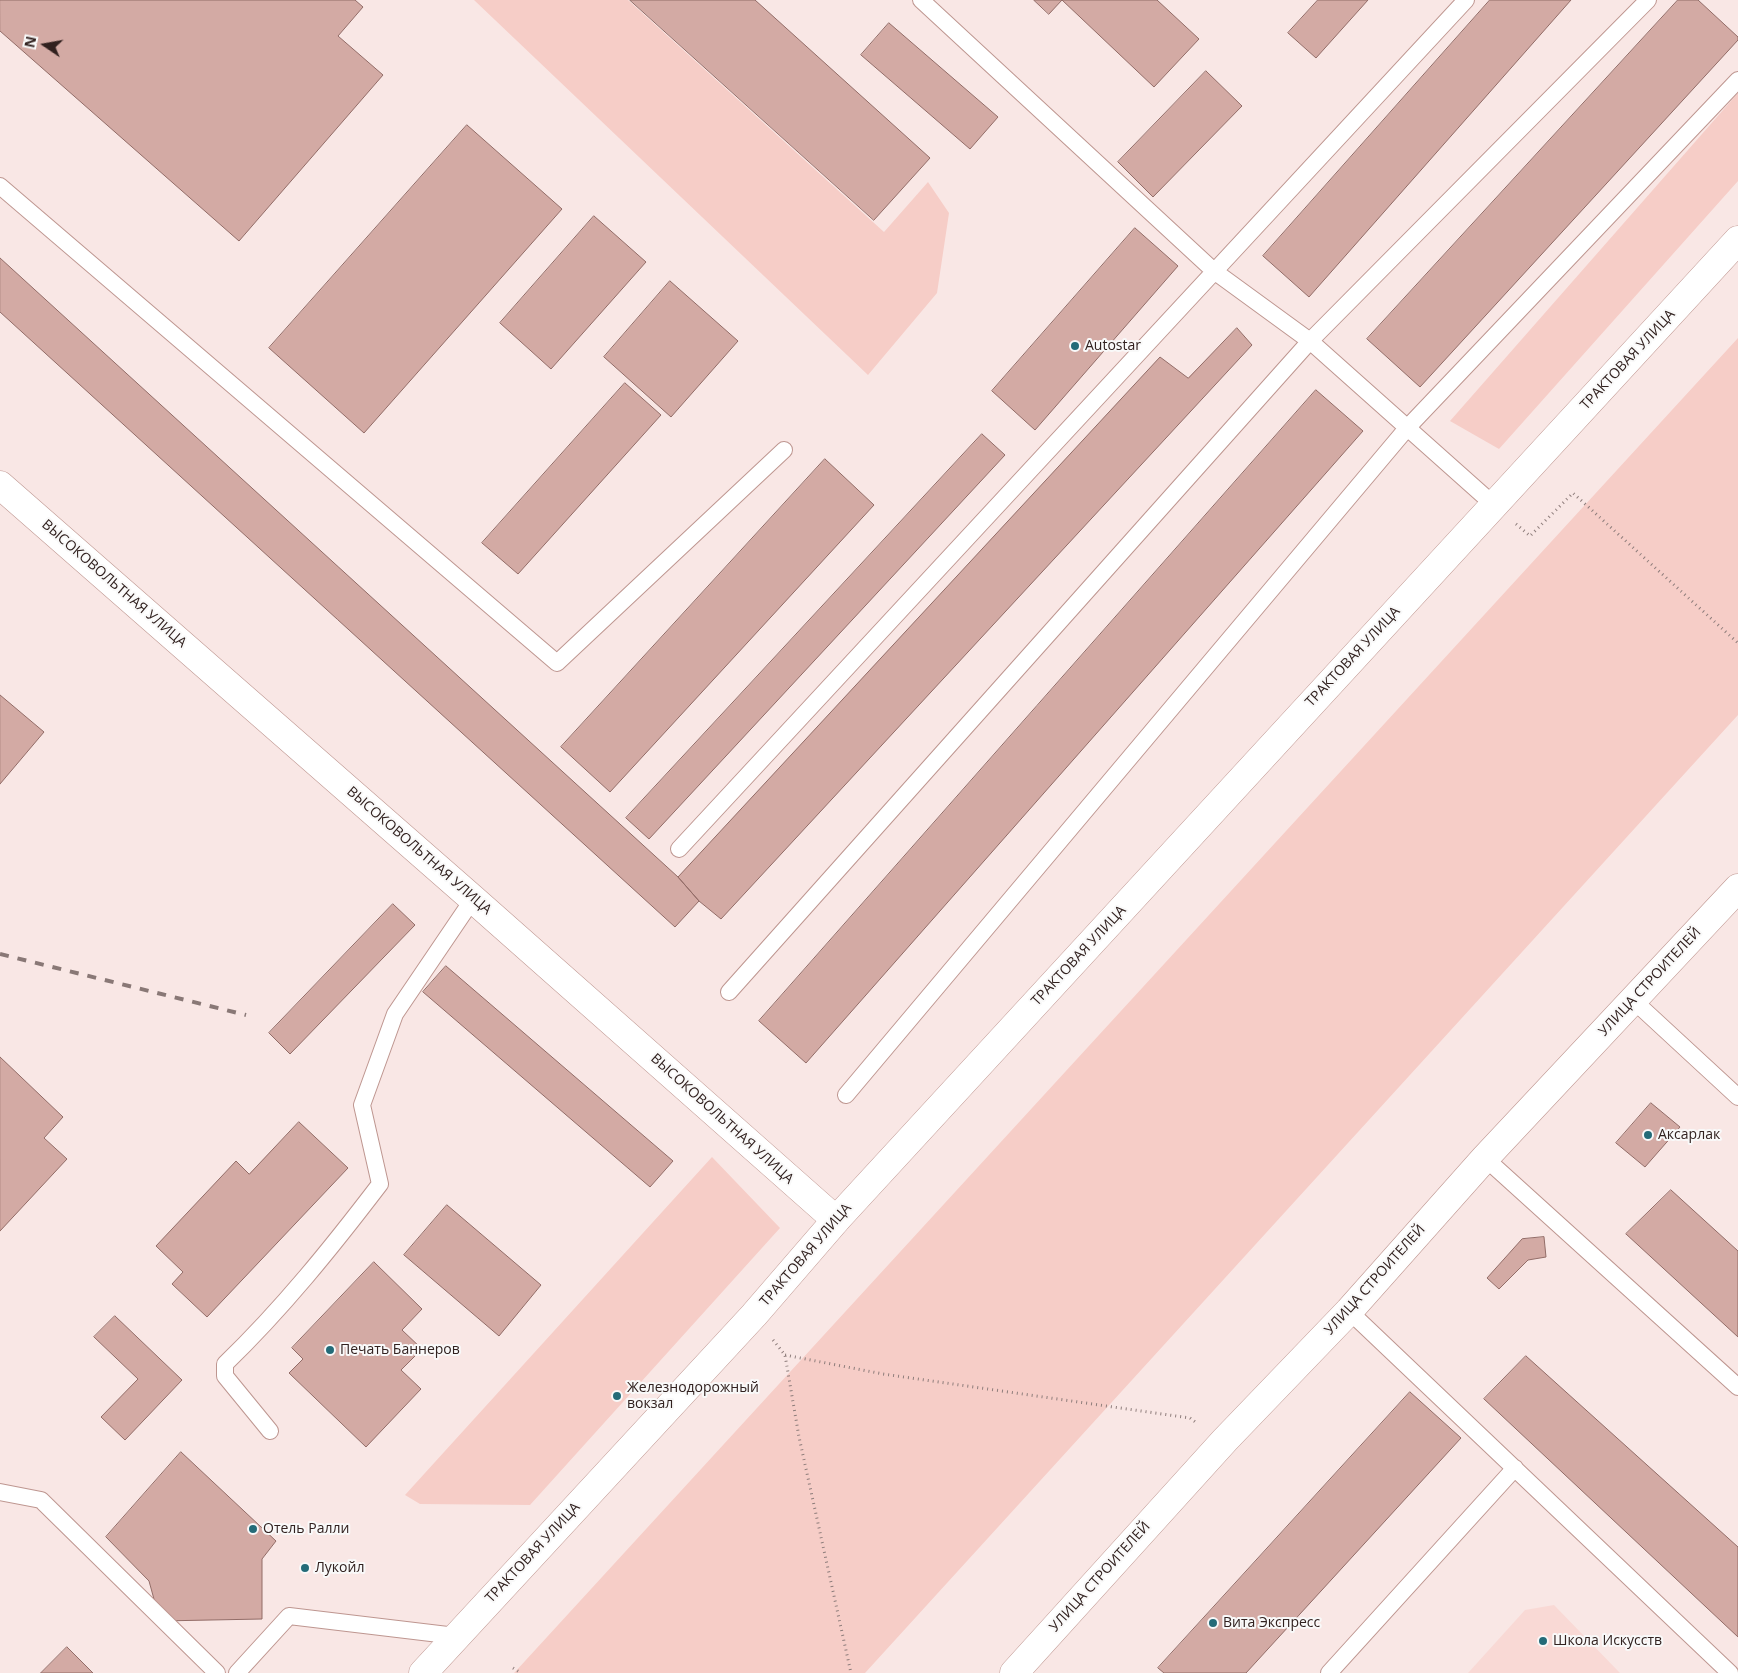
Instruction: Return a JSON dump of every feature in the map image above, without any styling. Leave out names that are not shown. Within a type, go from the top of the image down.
[{"type":"main road","name":"ТРАКТОВАЯ УЛИЦА","points":[[423,1673],[754,1315],[836,1220],[1738,240]]},
{"type":"main road","name":"ВЫСОКОВОЛЬТНАЯ УЛИЦА","points":[[0,484],[836,1220]]},
{"type":"main road","name":"УЛИЦА СТРОИТЕЛЕЙ","points":[[1014,1673],[1225,1440],[1349,1312],[1485,1158],[1738,888]]},
{"type":"lane","points":[[921,0],[1214,271],[1310,341],[1494,504]]},
{"type":"lane","points":[[679,849],[1466,0]]},
{"type":"lane","points":[[729,992],[1310,341],[1648,0]]},
{"type":"lane","points":[[846,1095],[1408,427],[1738,80]]},
{"type":"lane","points":[[0,186],[557,663],[784,450]]},
{"type":"lane","points":[[270,1431],[225,1376],[225,1364],[247,1343],[329,1251],[380,1184],[362,1105],[395,1014],[473,899]]},
{"type":"lane","points":[[1633,1000],[1738,1097]]},
{"type":"lane","points":[[1485,1158],[1738,1387]]},
{"type":"lane","points":[[1349,1312],[1730,1673]]},
{"type":"lane","points":[[1329,1673],[1515,1468]]},
{"type":"lane","points":[[0,1492],[41,1500],[216,1673]]},
{"type":"lane","points":[[237,1673],[289,1616],[456,1636]]},
{"type":"path","points":[[1494,504],[1530,536],[1573,494],[1738,643]]},
{"type":"path","points":[[754,1315],[786,1355],[799,1437],[851,1673]]},
{"type":"path","points":[[786,1355],[883,1374],[1190,1418],[1225,1440]]},
{"type":"path","points":[[513,1668],[521,1673]]},
{"type":"shaded area","points":[[474,0],[628,0],[884,232],[928,182],[949,213],[937,293],[868,375]]},
{"type":"shaded area","points":[[1738,93],[1738,181],[1499,449],[1450,421]]},
{"type":"shaded area","points":[[1738,338],[1738,715],[865,1673],[514,1673]]},
{"type":"shaded area","points":[[712,1157],[780,1228],[530,1505],[420,1504],[405,1495]]},
{"type":"shaded area","name":"Школа Искусств","points":[[1554,1605],[1620,1673],[1468,1673],[1525,1610]]},
{"type":"building","points":[[0,0],[355,0],[363,7],[338,36],[383,75],[239,241],[0,31]]},
{"type":"building","points":[[630,0],[755,0],[930,158],[874,220]]},
{"type":"building","points":[[1034,0],[1062,0],[1049,14]]},
{"type":"building","points":[[1062,0],[1157,0],[1199,39],[1154,87]]},
{"type":"building","points":[[1318,0],[1368,0],[1316,58],[1288,33]]},
{"type":"building","points":[[1490,0],[1571,0],[1309,297],[1263,256]]},
{"type":"building","points":[[1678,0],[1698,0],[1738,37],[1738,40],[1420,387],[1367,339]]},
{"type":"building","points":[[889,23],[998,117],[970,149],[861,55]]},
{"type":"building","points":[[1206,71],[1242,106],[1153,197],[1118,162]]},
{"type":"building","points":[[467,125],[562,209],[364,433],[269,348]]},
{"type":"building","points":[[594,216],[646,262],[551,369],[500,323]]},
{"type":"building","points":[[1135,228],[1178,266],[1035,430],[992,391]]},
{"type":"building","points":[[0,258],[678,877],[699,901],[675,927],[0,312]]},
{"type":"building","points":[[670,281],[738,341],[671,417],[604,357]]},
{"type":"building","points":[[1237,328],[1252,345],[721,919],[699,901],[678,877],[1160,357],[1188,378]]},
{"type":"building","points":[[625,383],[661,415],[518,574],[482,543]]},
{"type":"building","points":[[1316,390],[1363,431],[806,1063],[759,1021]]},
{"type":"building","points":[[982,434],[1005,455],[649,839],[626,818]]},
{"type":"building","points":[[825,459],[874,505],[610,792],[561,747]]},
{"type":"building","points":[[0,695],[44,732],[0,784]]},
{"type":"building","points":[[393,904],[415,925],[290,1054],[269,1033]]},
{"type":"building","points":[[446,966],[673,1161],[650,1187],[423,992]]},
{"type":"building","points":[[0,1057],[63,1117],[44,1138],[67,1159],[0,1231]]},
{"type":"building","name":"Аксарлак","points":[[1651,1103],[1680,1127],[1645,1167],[1616,1143]]},
{"type":"building","points":[[299,1122],[348,1168],[207,1317],[172,1284],[183,1272],[156,1246],[236,1161],[249,1174]]},
{"type":"building","points":[[1671,1190],[1738,1251],[1738,1337],[1626,1234]]},
{"type":"building","points":[[447,1205],[541,1285],[499,1336],[404,1255]]},
{"type":"building","points":[[1544,1237],[1546,1257],[1528,1260],[1499,1289],[1487,1278],[1522,1239]]},
{"type":"building","points":[[374,1262],[422,1309],[402,1330],[422,1349],[401,1370],[421,1389],[366,1447],[289,1373],[303,1359],[292,1348]]},
{"type":"building","points":[[115,1316],[182,1380],[125,1440],[101,1417],[138,1379],[94,1337]]},
{"type":"building","points":[[1526,1356],[1738,1547],[1738,1637],[1484,1399]]},
{"type":"building","points":[[1410,1392],[1461,1438],[1246,1673],[1164,1673],[1158,1668]]},
{"type":"building","points":[[181,1452],[276,1541],[262,1559],[262,1619],[160,1621],[149,1581],[106,1537]]},
{"type":"building","points":[[67,1647],[93,1673],[41,1673]]},
{"type":"railway","points":[[0,954],[246,1015]]},
{"type":"place","name":"Autostar","points":[[1075,346]]},
{"type":"place","name":"Аксарлак","points":[[1648,1135]]},
{"type":"place","name":"Печать Баннеров","points":[[330,1350]]},
{"type":"place","name":"Железнодорожный вокзал","points":[[617,1396]]},
{"type":"place","name":"Отель Ралли","points":[[253,1529]]},
{"type":"place","name":"Лукойл","points":[[305,1568]]},
{"type":"place","name":"Вита Экспресс","points":[[1213,1623]]},
{"type":"place","name":"Школа Искусств","points":[[1543,1641]]}]
